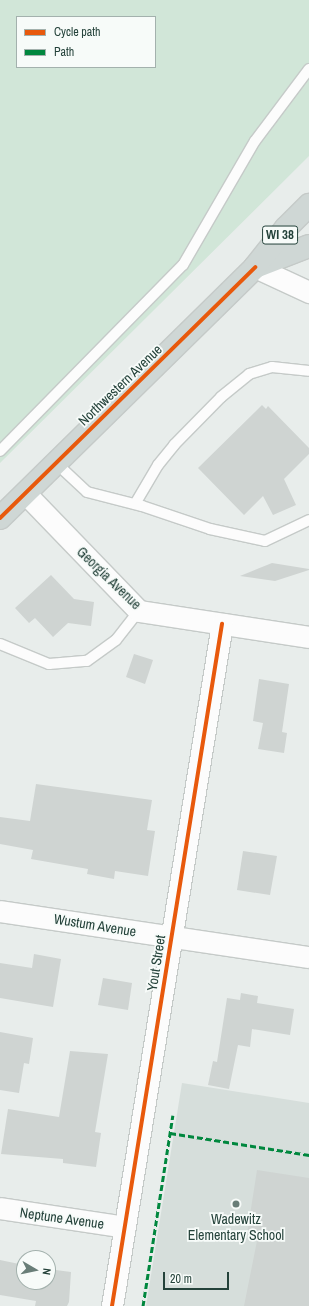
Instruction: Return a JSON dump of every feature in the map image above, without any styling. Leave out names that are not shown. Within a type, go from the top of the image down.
[{"type":"main road","name":"Northwestern Avenue","points":[[0,518],[255,268],[286,228],[309,205]]},
{"type":"main road","name":"Northwestern Avenue","points":[[255,268],[309,246]]},
{"type":"street","points":[[255,268],[309,292]]},
{"type":"street","name":"Georgia Avenue","points":[[25,493],[139,611],[309,637]]},
{"type":"street","name":"Yout Street","points":[[112,1306],[222,624]]},
{"type":"street","name":"Wustum Avenue","points":[[0,911],[309,957]]},
{"type":"street","name":"Neptune Avenue","points":[[0,1208],[125,1227]]},
{"type":"lane","points":[[0,452],[183,265],[254,141],[309,69]]},
{"type":"lane","points":[[135,504],[158,465],[174,445],[221,396],[249,374],[272,367],[309,371]]},
{"type":"lane","points":[[56,463],[87,492],[135,504],[210,529],[265,541],[309,520]]},
{"type":"lane","points":[[0,644],[49,664],[87,661],[116,640],[139,611]]},
{"type":"shaded area","name":"Wadewitz Elementary School","points":[[182,1083],[309,1103],[309,1306],[146,1306]]},
{"type":"green space","points":[[0,0],[309,0],[309,156],[0,463]]},
{"type":"building","points":[[262,405],[266,409],[268,406],[309,448],[309,454],[284,479],[296,505],[273,515],[263,496],[244,515],[198,468]]},
{"type":"building","points":[[272,563],[309,570],[275,581],[240,576]]},
{"type":"building","points":[[51,575],[74,599],[94,602],[91,626],[68,623],[53,637],[35,618],[29,623],[15,608]]},
{"type":"building","points":[[134,654],[153,660],[145,684],[126,677]]},
{"type":"building","points":[[259,679],[289,684],[282,732],[287,733],[284,753],[258,749],[263,723],[253,721]]},
{"type":"building","points":[[36,784],[152,800],[147,830],[155,831],[148,876],[115,871],[114,879],[87,874],[88,869],[31,859],[33,850],[0,844],[0,817],[30,821]]},
{"type":"building","points":[[243,851],[277,856],[270,895],[237,890]]},
{"type":"building","points":[[34,954],[61,959],[53,1007],[0,998],[0,963],[32,968]]},
{"type":"building","points":[[103,978],[132,983],[128,1010],[98,1005]]},
{"type":"building","points":[[241,993],[258,996],[257,1003],[294,1009],[290,1035],[252,1029],[250,1047],[238,1045],[229,1089],[208,1085],[213,1061],[217,1062],[227,998],[240,1000]]},
{"type":"building","points":[[0,1032],[33,1038],[29,1064],[24,1063],[19,1093],[0,1090]]},
{"type":"building","points":[[70,1051],[108,1054],[95,1132],[101,1133],[96,1167],[63,1163],[63,1159],[1,1154],[8,1109],[59,1117]]},
{"type":"building","points":[[257,1170],[309,1178],[309,1306],[244,1306],[258,1236],[247,1234]]},
{"type":"building","points":[[0,1260],[16,1263],[16,1290],[56,1290],[56,1270],[71,1272],[69,1302],[67,1306],[35,1306],[36,1301],[0,1295]]},
{"type":"marked path","points":[[143,1306],[173,1115]]},
{"type":"marked path","points":[[170,1133],[309,1155]]},
{"type":"cycle path","points":[[0,518],[255,267]]},
{"type":"cycle path","points":[[112,1306],[222,624]]},
{"type":"place","name":"Wadewitz Elementary School","points":[[236,1204]]}]
